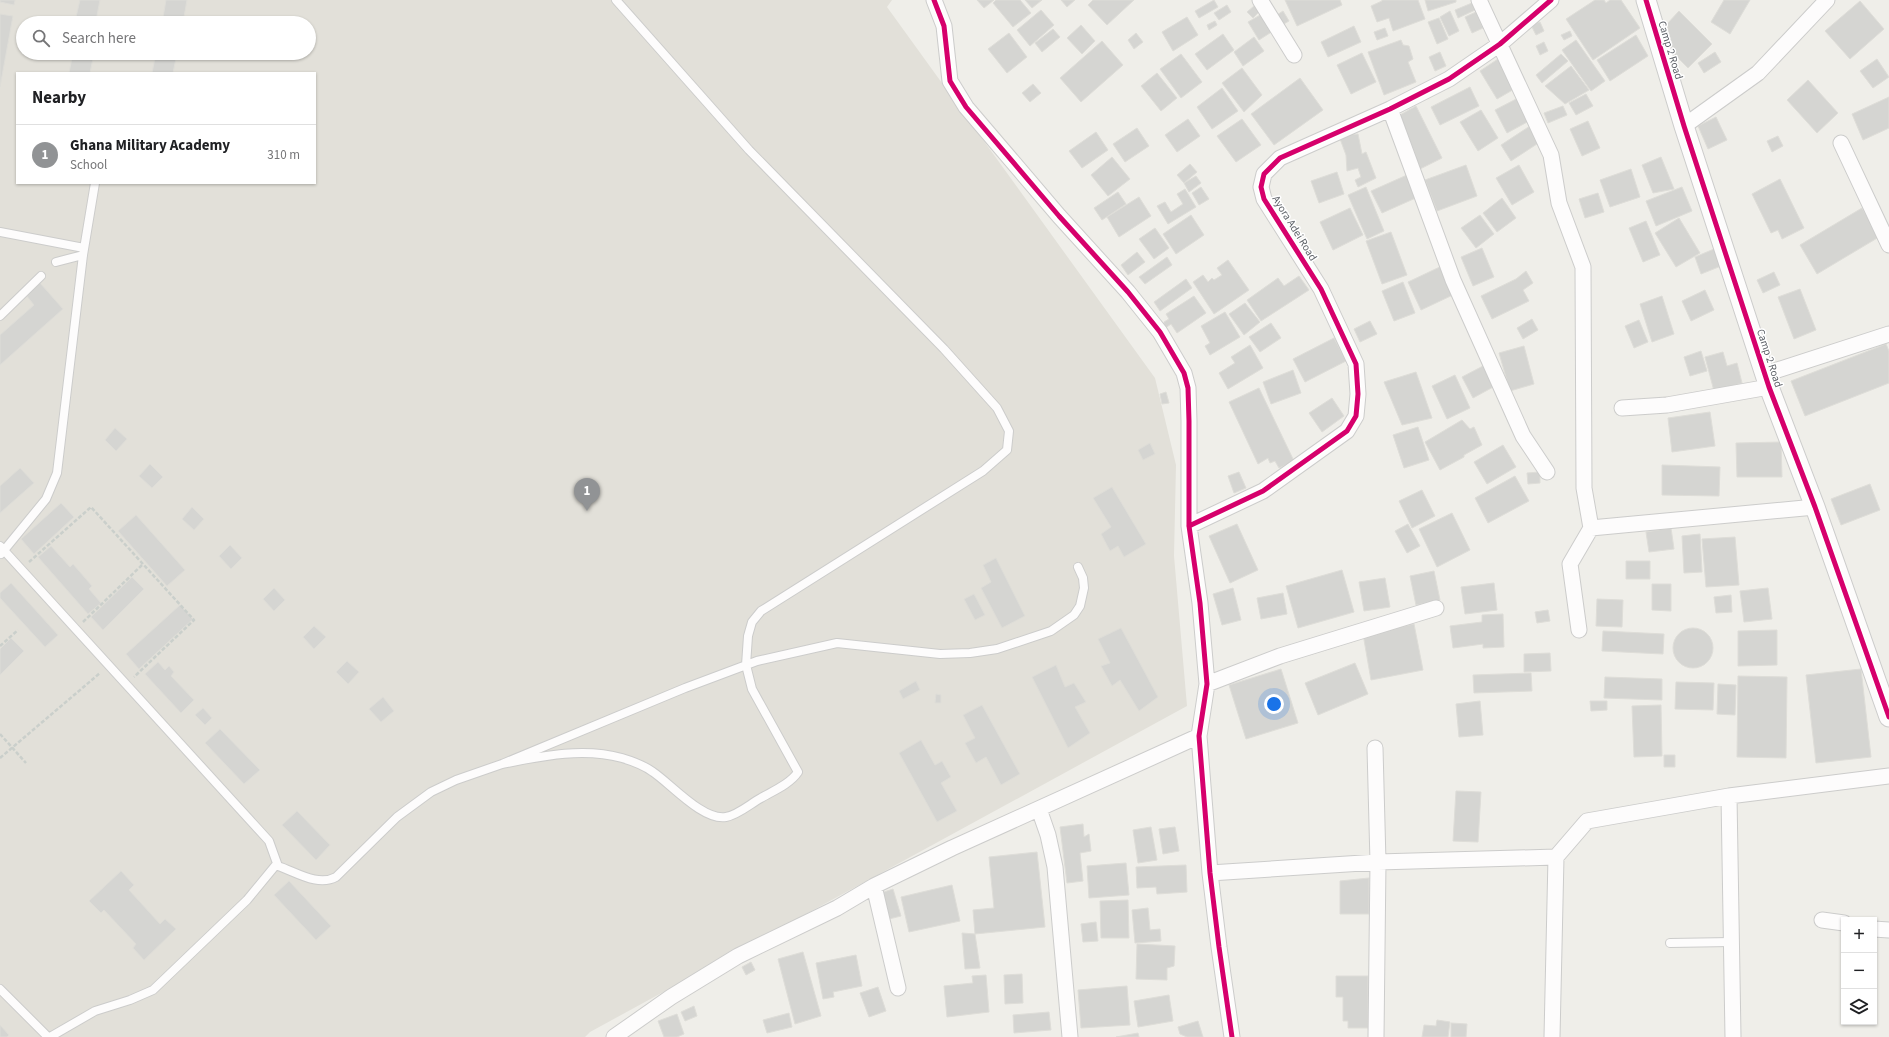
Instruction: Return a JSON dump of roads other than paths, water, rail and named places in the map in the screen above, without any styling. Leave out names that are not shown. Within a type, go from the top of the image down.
[{"type":"street","points":[[1260,0],[1294,55]]},
{"type":"street","points":[[1479,0],[1551,155],[1559,203],[1583,267],[1584,488],[1591,528],[1570,564],[1579,630]]},
{"type":"street","name":"Ayora Adei Road","points":[[1188,526],[1263,491],[1347,432],[1356,416],[1358,394],[1356,364],[1321,289],[1264,199],[1261,187],[1264,174],[1280,158],[1390,109],[1449,79],[1500,44],[1551,0]]},
{"type":"street","name":"Camp 2 Road","points":[[1646,0],[1684,126],[1767,381],[1815,507],[1889,717]]},
{"type":"street","points":[[1684,126],[1758,73],[1780,52],[1827,0]]},
{"type":"street","points":[[936,1],[944,26],[950,81],[966,107],[1059,216],[1128,292],[1160,332],[1184,373],[1188,388],[1188,526],[1200,603],[1207,684],[1199,736],[1210,873],[1218,947],[1232,1037]]},
{"type":"street","points":[[1390,109],[1453,280],[1523,436],[1547,472]]},
{"type":"street","points":[[1840,143],[1889,245]]},
{"type":"street","points":[[1622,408],[1667,406],[1767,381],[1889,334]]},
{"type":"street","points":[[1591,528],[1815,507]]},
{"type":"street","points":[[1207,684],[1280,656],[1436,608]]},
{"type":"street","points":[[614,1037],[671,997],[738,956],[837,908],[874,886],[952,848],[1199,736]]},
{"type":"street","points":[[1375,748],[1378,862],[1376,1037]]},
{"type":"street","points":[[1552,1037],[1556,857],[1587,821],[1729,796],[1889,776]]},
{"type":"street","points":[[1729,796],[1733,1037]]},
{"type":"street","points":[[1040,809],[1055,866],[1070,1037]]},
{"type":"street","points":[[1210,873],[1378,862],[1556,857]]},
{"type":"street","points":[[874,886],[898,988]]},
{"type":"street","points":[[1822,920],[1841,923]]},
{"type":"street","points":[[1877,929],[1889,930]]},
{"type":"lane","points":[[502,764],[548,755],[576,753],[600,754],[623,758],[652,770],[707,814],[718,817],[727,817],[783,785],[794,778],[798,772],[752,689],[746,665],[748,636],[752,622],[761,611],[983,471],[1007,450],[1009,432],[997,408],[992,402],[944,349],[750,150],[616,0]]},
{"type":"lane","points":[[95,184],[84,252],[57,473],[46,499],[1,550],[21,569],[110,665],[269,841],[278,866]]},
{"type":"lane","points":[[0,232],[84,252]]},
{"type":"lane","points":[[56,262],[84,252]]},
{"type":"lane","points":[[0,316],[41,276]]},
{"type":"lane","points":[[0,988],[49,1037],[95,1011],[130,1000],[153,990],[247,900],[275,866],[319,881],[328,881],[336,877],[397,817],[415,802],[431,792],[456,780],[502,764],[685,688],[757,661],[838,642],[940,654],[970,653],[997,649],[1051,630],[1074,615],[1080,606],[1084,588],[1084,578],[1078,567]]},
{"type":"lane","points":[[1670,943],[1731,942]]},
{"type":"place","name":"Ghana Military Academy","points":[[587,511]]}]
